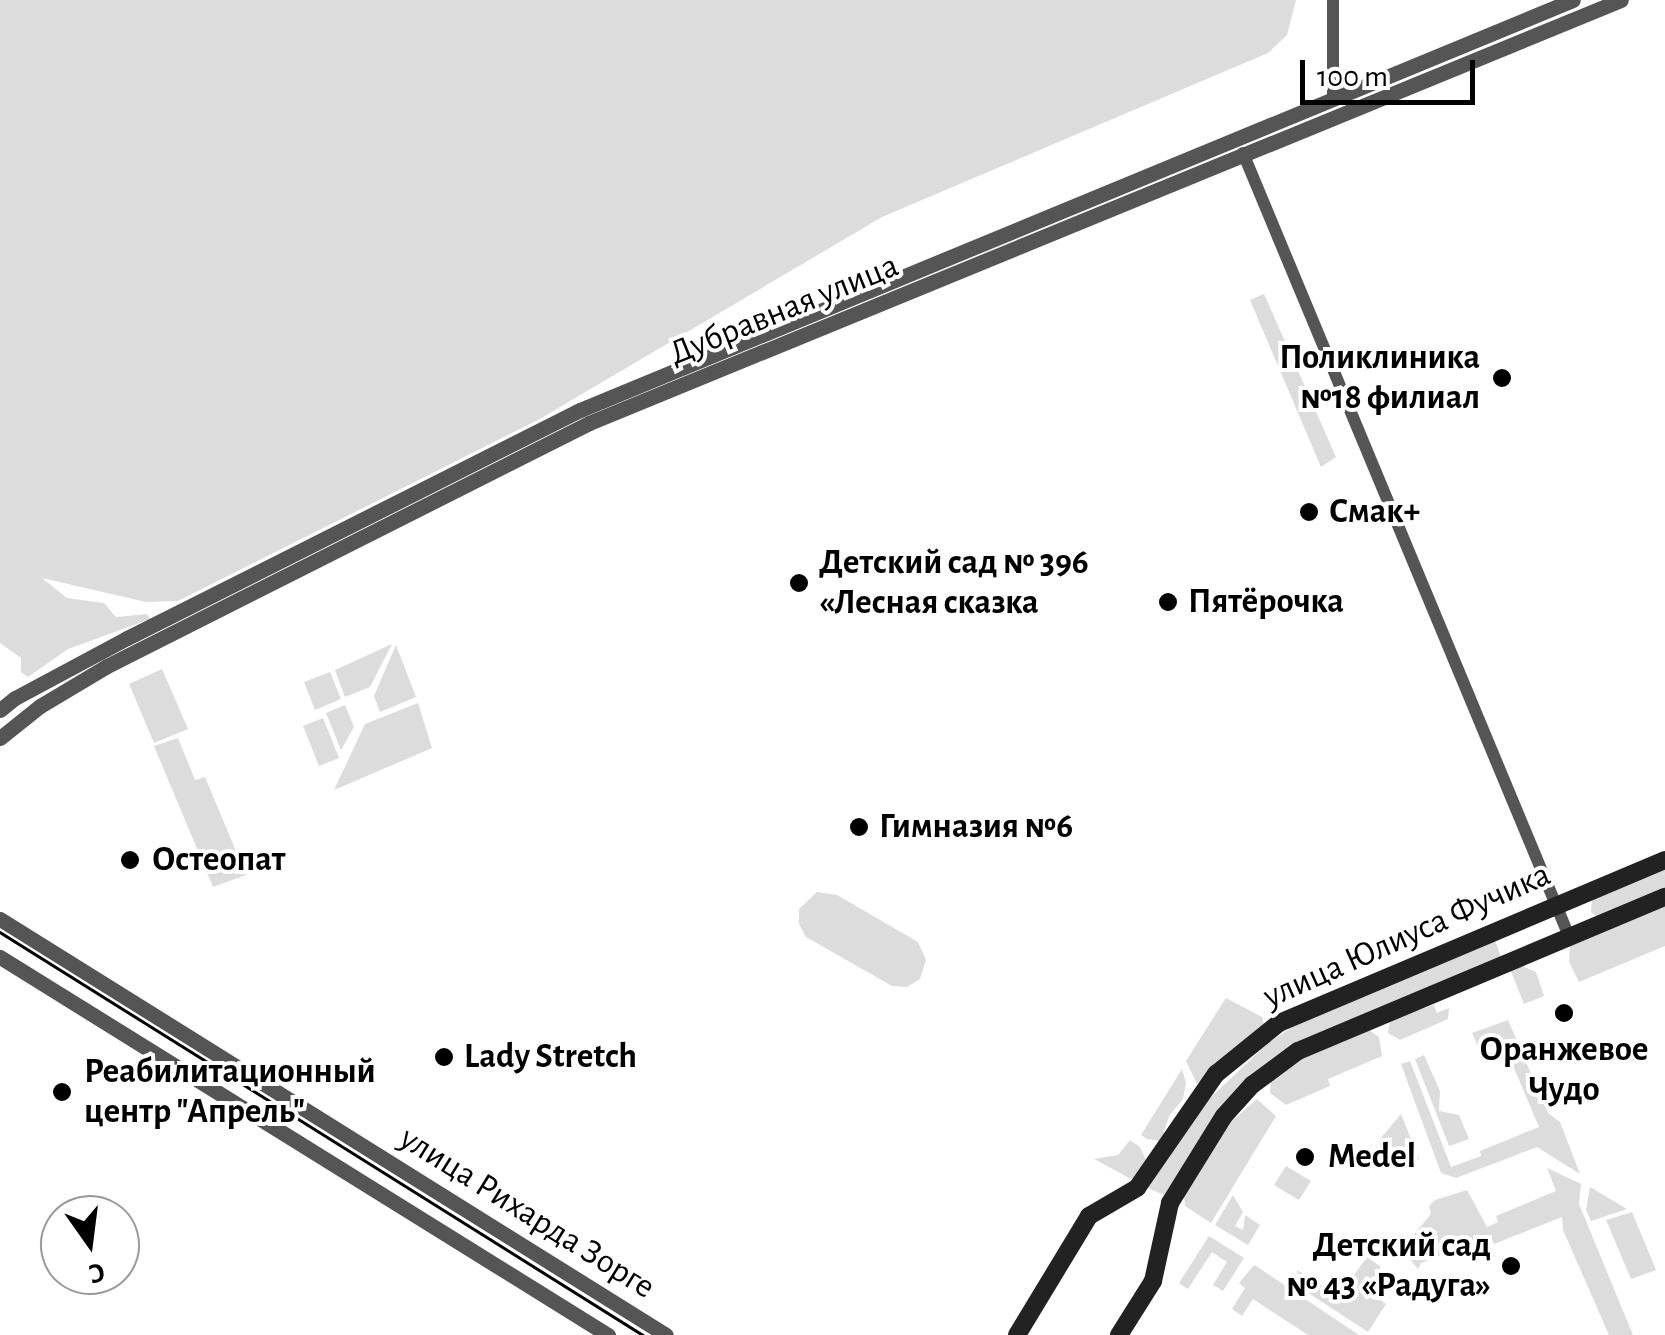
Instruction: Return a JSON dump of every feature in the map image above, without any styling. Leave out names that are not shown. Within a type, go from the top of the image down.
[{"type":"main road","name":"улица Юлиуса Фучика","points":[[1017,1335],[1089,1216],[1136,1188],[1205,1088],[1246,1047],[1303,1011],[1665,860]]},
{"type":"main road","name":"улица Юлиуса Фучика","points":[[1120,1335],[1153,1280],[1170,1203],[1224,1116],[1252,1085],[1298,1051],[1665,896]]},
{"type":"street","points":[[1333,0],[1333,99]]},
{"type":"street","name":"Дубравная улица","points":[[0,710],[15,698],[127,638],[580,410],[1442,64],[1573,0]]},
{"type":"street","name":"Дубравная улица","points":[[0,738],[40,706],[107,666],[568,433],[1240,146],[1333,99],[1622,0]]},
{"type":"street","points":[[1240,146],[1569,936]]},
{"type":"street","name":"улица Рихарда Зорге","points":[[0,919],[666,1335]]},
{"type":"street","name":"улица Рихарда Зорге","points":[[0,957],[608,1335]]},
{"type":"shaded area","points":[[0,0],[1296,0],[1287,35],[1268,53],[882,217],[538,420],[178,601],[146,602],[42,578],[67,598],[104,603],[116,617],[147,614],[150,619],[68,649],[28,677],[21,672],[21,658],[0,643]]},
{"type":"shaded area","points":[[1264,294],[1336,457],[1321,467],[1250,300]]},
{"type":"shaded area","points":[[392,644],[370,687],[345,697],[335,670]]},
{"type":"shaded area","points":[[396,645],[416,697],[380,712],[374,696]]},
{"type":"shaded area","points":[[162,669],[188,729],[154,743],[129,684]]},
{"type":"shaded area","points":[[330,672],[341,699],[315,710],[304,682]]},
{"type":"shaded area","points":[[418,703],[432,748],[334,790],[365,724]]},
{"type":"shaded area","points":[[345,705],[354,727],[341,750],[326,713]]},
{"type":"shaded area","points":[[323,718],[339,758],[319,766],[303,726]]},
{"type":"shaded area","points":[[178,738],[195,780],[205,777],[246,875],[213,887],[154,746]]},
{"type":"shaded area","points":[[1665,870],[1665,891],[1597,917],[1591,912],[1592,900]]},
{"type":"shaded area","points":[[817,892],[837,895],[918,942],[926,960],[920,979],[907,987],[892,986],[806,937],[799,924],[799,909]]},
{"type":"shaded area","points":[[1665,906],[1665,946],[1579,982],[1569,962],[1570,945]]},
{"type":"shaded area","points":[[1495,940],[1501,957],[1296,1045],[1166,1196],[1148,1188],[1205,1103],[1268,1043],[1294,1026]]},
{"type":"shaded area","points":[[1520,965],[1536,972],[1544,996],[1524,1004],[1510,969]]},
{"type":"shaded area","points":[[1226,998],[1262,1017],[1264,1024],[1197,1084],[1186,1061]]},
{"type":"shaded area","points":[[1434,1005],[1437,1013],[1449,1008],[1448,1019],[1400,1040],[1388,1033],[1390,1019]]},
{"type":"shaded area","points":[[1508,1020],[1548,1113],[1560,1122],[1580,1174],[1537,1147],[1456,1178],[1441,1173],[1401,1064],[1410,1061],[1451,1167],[1481,1156],[1480,1151],[1539,1127],[1511,1061],[1500,1046],[1478,1046],[1472,1033]]},
{"type":"shaded area","points":[[1368,1029],[1379,1037],[1382,1056],[1328,1079],[1330,1086],[1286,1105],[1270,1093],[1271,1080],[1303,1057]]},
{"type":"shaded area","points":[[1424,1055],[1440,1091],[1439,1111],[1459,1115],[1469,1139],[1449,1146],[1415,1059]]},
{"type":"shaded area","points":[[1182,1069],[1186,1083],[1183,1099],[1169,1116],[1161,1141],[1147,1139],[1141,1135]]},
{"type":"shaded area","points":[[1257,1099],[1276,1116],[1211,1223],[1185,1206],[1184,1195],[1231,1122]]},
{"type":"shaded area","points":[[1401,1114],[1419,1159],[1416,1162],[1380,1139]]},
{"type":"shaded area","points":[[1130,1140],[1140,1147],[1146,1160],[1133,1180],[1094,1159],[1118,1155]]},
{"type":"shaded area","points":[[1286,1166],[1311,1181],[1299,1200],[1274,1185]]},
{"type":"shaded area","points":[[1547,1168],[1581,1184],[1579,1204],[1633,1335],[1609,1335],[1563,1230],[1562,1217],[1494,1244],[1490,1235],[1421,1263],[1418,1269],[1408,1257],[1411,1238],[1431,1214],[1429,1206],[1435,1200],[1467,1190],[1487,1227],[1498,1222],[1496,1216],[1556,1191]]},
{"type":"shaded area","points":[[1590,1187],[1627,1209],[1591,1221],[1586,1210]]},
{"type":"shaded area","points":[[1233,1195],[1243,1212],[1235,1226],[1243,1230],[1245,1215],[1260,1225],[1248,1245],[1215,1225]]},
{"type":"shaded area","points":[[1632,1212],[1656,1270],[1631,1279],[1606,1220]]},
{"type":"shaded area","points":[[1209,1236],[1244,1258],[1223,1291],[1213,1285],[1227,1262],[1212,1252],[1188,1289],[1179,1283]]},
{"type":"shaded area","points":[[1367,1257],[1381,1267],[1367,1290],[1386,1304],[1368,1332],[1290,1281],[1299,1281],[1297,1270],[1339,1296]]},
{"type":"shaded area","points":[[1254,1265],[1359,1335],[1308,1335],[1253,1299],[1242,1316],[1232,1309],[1245,1288],[1239,1283]]},
{"type":"tram line","points":[[0,932],[643,1335]]},
{"type":"place","name":"Поликлиника №18 филиал","points":[[1502,378]]},
{"type":"place","name":"Смак+","points":[[1309,512]]},
{"type":"place","name":"Детский сад № 396 «Лесная сказка","points":[[799,583]]},
{"type":"place","name":"Пятёрочка","points":[[1168,602]]},
{"type":"place","name":"Гимназия №6","points":[[859,827]]},
{"type":"place","name":"Остеопат","points":[[130,860]]},
{"type":"place","name":"Оранжевое Чудо","points":[[1564,1013]]},
{"type":"place","name":"Lady Stretch","points":[[444,1057]]},
{"type":"place","name":"Реабилитационный центр \"Апрель\"","points":[[62,1092]]},
{"type":"place","name":"Medel","points":[[1305,1157]]},
{"type":"place","name":"Детский сад № 43 «Радуга»","points":[[1511,1266]]}]
